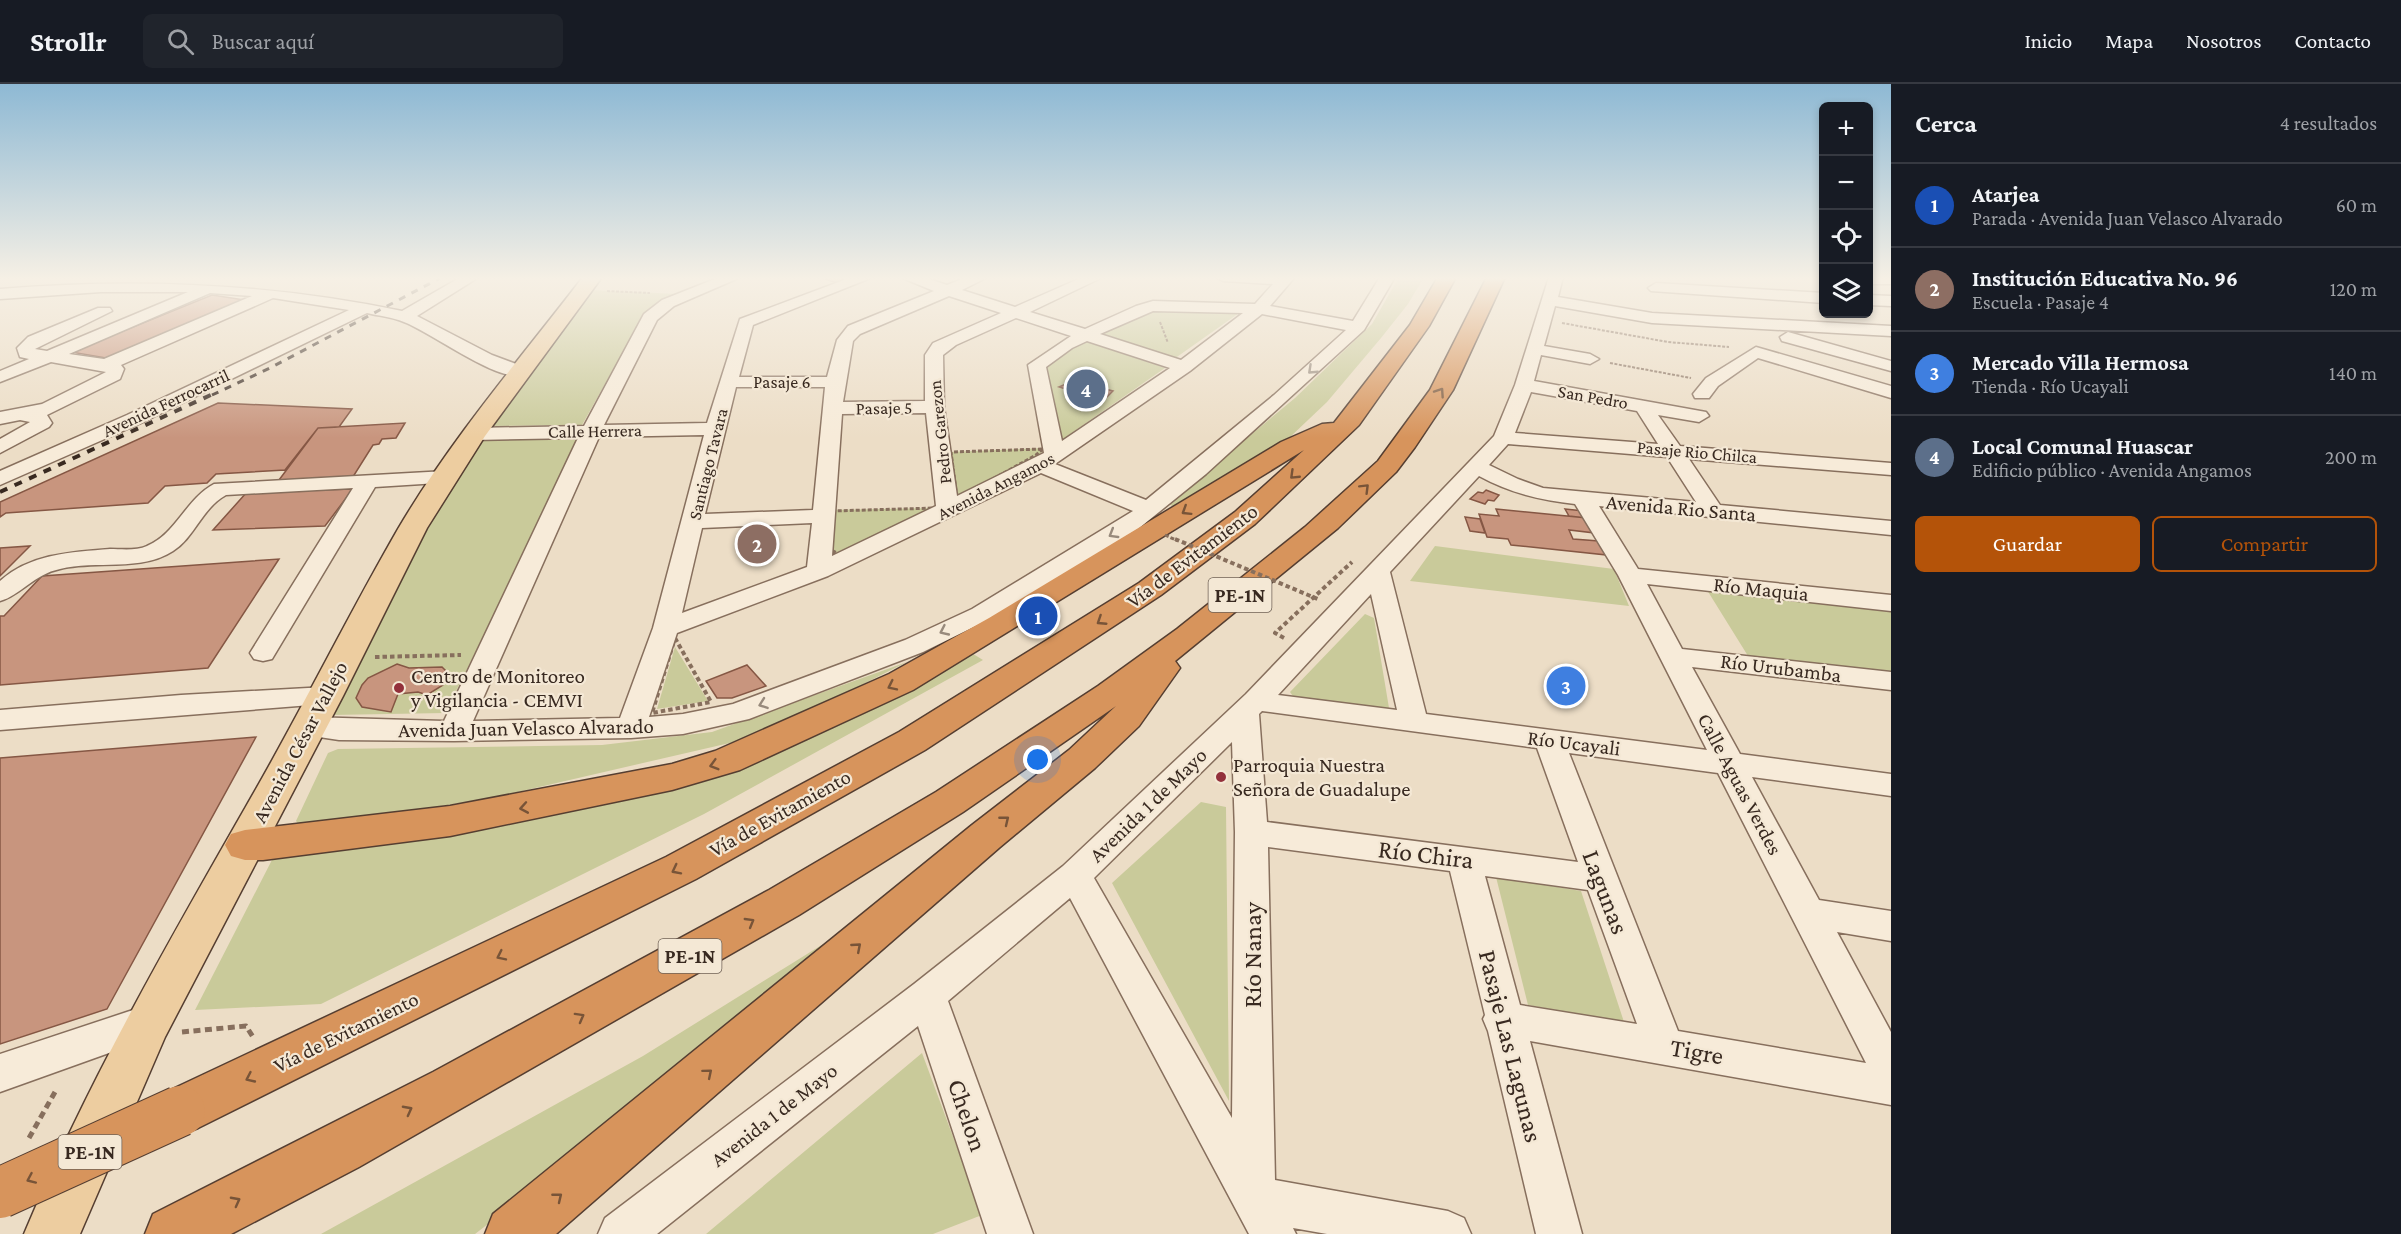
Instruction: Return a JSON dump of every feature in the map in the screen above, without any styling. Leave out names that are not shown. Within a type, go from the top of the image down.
[{"type":"highway","name":"Vía de Evitamiento","points":[[0,1193],[275,1067],[681,868],[912,741],[1150,589],[1245,518],[1351,420],[1416,331]]},
{"type":"highway","name":"PE-1N","points":[[179,1231],[486,1070],[788,900],[966,792],[1175,649],[1367,487],[1406,440],[1444,386],[1473,331]]},
{"type":"highway","points":[[245,845],[263,845],[450,821],[615,790],[726,761],[901,682],[1000,625],[1290,447],[1351,420]]},
{"type":"highway","points":[[513,1234],[815,983],[1004,820],[1099,745],[1143,697],[1175,649]]},
{"type":"main road","name":"Avenida César Vallejo","points":[[52,1234],[116,1087],[162,1028],[245,845],[318,712],[413,528],[474,434],[521,372],[557,331]]},
{"type":"street","points":[[0,418],[47,409],[111,378],[115,369],[106,365],[26,353],[33,341],[57,331]]},
{"type":"street","points":[[0,377],[109,331]]},
{"type":"street","points":[[106,365],[185,331]]},
{"type":"street","name":"Avenida Ferrocarril","points":[[0,479],[134,419],[318,331]]},
{"type":"street","points":[[432,331],[502,368],[521,372]]},
{"type":"street","points":[[454,731],[591,432],[644,331]]},
{"type":"street","name":"Santiago Tavara","points":[[631,729],[670,633],[715,429],[744,331]]},
{"type":"street","points":[[819,571],[835,382],[845,340],[853,331]]},
{"type":"street","name":"Pedro Garezon","points":[[948,511],[935,407],[934,355],[939,348],[975,331]]},
{"type":"street","points":[[1072,331],[1184,367]]},
{"type":"street","points":[[1095,331],[1066,344],[1037,365],[1047,461],[1148,509]]},
{"type":"street","name":"Avenida Angamos","points":[[670,633],[819,571],[948,511],[1047,461],[1184,367],[1231,331]]},
{"type":"street","name":"Avenida Juan Velasco Alvarado","points":[[0,720],[181,704],[318,712],[339,730],[454,731],[631,729],[683,724],[739,712],[914,646],[981,614],[1130,524],[1273,406],[1354,331]]},
{"type":"street","name":"Avenida 1 de Mayo","points":[[621,1234],[927,996],[1075,875],[1251,707],[1503,438],[1524,385],[1540,331]]},
{"type":"street","points":[[1772,331],[1891,366]]},
{"type":"street","points":[[1534,349],[1590,359]]},
{"type":"street","points":[[1707,388],[1756,352],[1891,392]]},
{"type":"street","name":"Pasaje 6","points":[[729,382],[835,382]]},
{"type":"street","name":"San Pedro","points":[[1524,385],[1643,406],[1670,450],[1713,511]]},
{"type":"street","points":[[1643,406],[1699,416]]},
{"type":"street","name":"Pasaje 5","points":[[834,408],[935,407]]},
{"type":"street","points":[[0,447],[42,423],[40,418],[22,414]]},
{"type":"street","name":"Calle Herrera","points":[[474,434],[715,429]]},
{"type":"street","name":"Pasaje Rio Chilca","points":[[1503,438],[1891,469]]},
{"type":"street","name":"Avenida Rio Santa","points":[[1476,467],[1525,490],[1584,500],[1891,528]]},
{"type":"street","points":[[0,594],[16,577],[30,569],[52,562],[155,552],[175,537],[204,499],[222,489],[446,477]]},
{"type":"street","points":[[263,653],[368,481]]},
{"type":"street","name":"Calle Aguas Verdes","points":[[1584,500],[1630,575],[1891,1071]]},
{"type":"street","points":[[694,521],[823,516]]},
{"type":"street","points":[[1378,571],[1414,722]]},
{"type":"street","name":"Río Maquia","points":[[1630,575],[1891,603]]},
{"type":"street","name":"Río Urubamba","points":[[1672,656],[1891,681]]},
{"type":"street","name":"Río Ucayali","points":[[1251,707],[1414,722],[1891,785]]},
{"type":"street","name":"Río Nanay","points":[[1251,707],[1251,832],[1263,1216]]},
{"type":"street","name":"Lagunas","points":[[1549,740],[1664,1045]]},
{"type":"street","name":"Río Chira","points":[[1251,832],[1464,858],[1601,878]]},
{"type":"street","name":"Pasaje Las Lagunas","points":[[1464,858],[1502,1019],[1558,1234]]},
{"type":"street","points":[[1075,875],[1263,1216],[1448,1234]]},
{"type":"street","points":[[1809,913],[1891,926]]},
{"type":"street","name":"Chelon","points":[[927,996],[1010,1234]]},
{"type":"street","name":"Tigre","points":[[1502,1019],[1664,1045],[1891,1086]]},
{"type":"street","points":[[0,1073],[162,1028]]},
{"type":"path","points":[[1163,331],[1169,347]]},
{"type":"path","points":[[1590,359],[1707,388]]},
{"type":"path","points":[[1165,536],[1321,601],[1315,609]]},
{"type":"path","points":[[1292,630],[1284,638],[1275,633],[1335,576]]},
{"type":"path","points":[[670,633],[711,702]]},
{"type":"path","points":[[373,657],[470,655]]},
{"type":"path","points":[[162,1028],[246,1026],[275,1067]]},
{"type":"green space","points":[[561,331],[635,331],[582,425],[490,426]]},
{"type":"green space","points":[[1101,331],[1214,331],[1174,359],[1094,334]]},
{"type":"green space","points":[[1365,331],[1387,331],[1327,402],[1288,439],[1179,509],[1168,504],[1295,398]]},
{"type":"green space","points":[[1080,342],[1088,342],[1165,368],[1063,439],[1058,439],[1044,362]]},
{"type":"green space","points":[[481,437],[583,437],[445,713],[331,715],[412,541]]},
{"type":"green space","points":[[1045,448],[1038,456],[957,499],[950,452]]},
{"type":"green space","points":[[937,508],[842,556],[826,550],[831,510]]},
{"type":"green space","points":[[1435,546],[1614,569],[1629,606],[1410,581]]},
{"type":"green space","points":[[1707,590],[1891,606],[1891,672],[1748,656]]},
{"type":"green space","points":[[1365,614],[1374,618],[1389,708],[1295,699],[1290,692]]},
{"type":"green space","points":[[675,647],[708,701],[657,709]]},
{"type":"green space","points":[[970,652],[983,660],[704,814],[321,1004],[195,1010],[274,856],[600,805]]},
{"type":"green space","points":[[907,662],[760,736],[500,796],[303,830],[296,821],[328,753],[338,749],[602,745],[712,732]]},
{"type":"green space","points":[[1201,802],[1226,807],[1229,1101],[1112,883]]},
{"type":"green space","points":[[1496,877],[1581,891],[1624,1022],[1528,1005]]},
{"type":"green space","points":[[887,913],[877,925],[475,1234],[321,1234],[643,1056],[820,946]]},
{"type":"green space","points":[[922,1053],[982,1215],[933,1234],[706,1234]]},
{"type":"building","points":[[124,331],[172,331],[106,358],[71,352]]},
{"type":"building","points":[[1073,381],[1113,391],[1103,401],[1059,387]]},
{"type":"building","points":[[218,403],[352,409],[339,427],[318,428],[285,470],[216,474],[207,483],[165,486],[148,503],[6,513],[0,517],[0,502]]},
{"type":"building","points":[[405,423],[396,438],[382,439],[379,444],[373,445],[351,480],[276,484],[318,428]]},
{"type":"building","points":[[353,489],[325,526],[213,530],[247,492]]},
{"type":"building","points":[[1486,490],[1499,495],[1494,501],[1488,500],[1485,504],[1470,499],[1478,492],[1483,493]]},
{"type":"building","points":[[1496,509],[1587,518],[1595,533],[1569,530],[1573,539],[1599,541],[1607,555],[1511,545],[1508,539],[1487,537],[1479,514],[1499,516]]},
{"type":"building","points":[[1565,509],[1584,511],[1587,518],[1569,516]]},
{"type":"building","points":[[1465,517],[1480,519],[1485,533],[1470,531]]},
{"type":"building","points":[[30,546],[0,576],[0,548]]},
{"type":"building","points":[[279,559],[208,668],[0,685],[0,616],[4,616],[42,576]]},
{"type":"building","name":"Centro de Monitoreo y Vigilancia - CEMVI","points":[[397,664],[409,668],[442,667],[446,671],[443,685],[427,695],[418,692],[398,694],[391,712],[362,707],[356,698],[362,685],[368,678]]},
{"type":"building","points":[[747,665],[766,686],[732,698],[717,698],[706,681]]},
{"type":"building","points":[[256,737],[107,1009],[0,1044],[0,758]]},
{"type":"railway","points":[[212,395],[270,368],[341,331]]},
{"type":"railway","points":[[0,492],[215,393]]},
{"type":"place","name":"Local Comunal Huascar","points":[[1086,389]]},
{"type":"place","name":"Institución Educativa No. 96","points":[[757,544]]},
{"type":"place","name":"Atarjea","points":[[1038,616]]},
{"type":"place","name":"Mercado Villa Hermosa","points":[[1566,686]]},
{"type":"place","name":"Centro de Monitoreo y Vigilancia - CEMVI","points":[[399,688]]},
{"type":"place","name":"Parroquia Nuestra Señora de Guadalupe","points":[[1221,777]]}]
